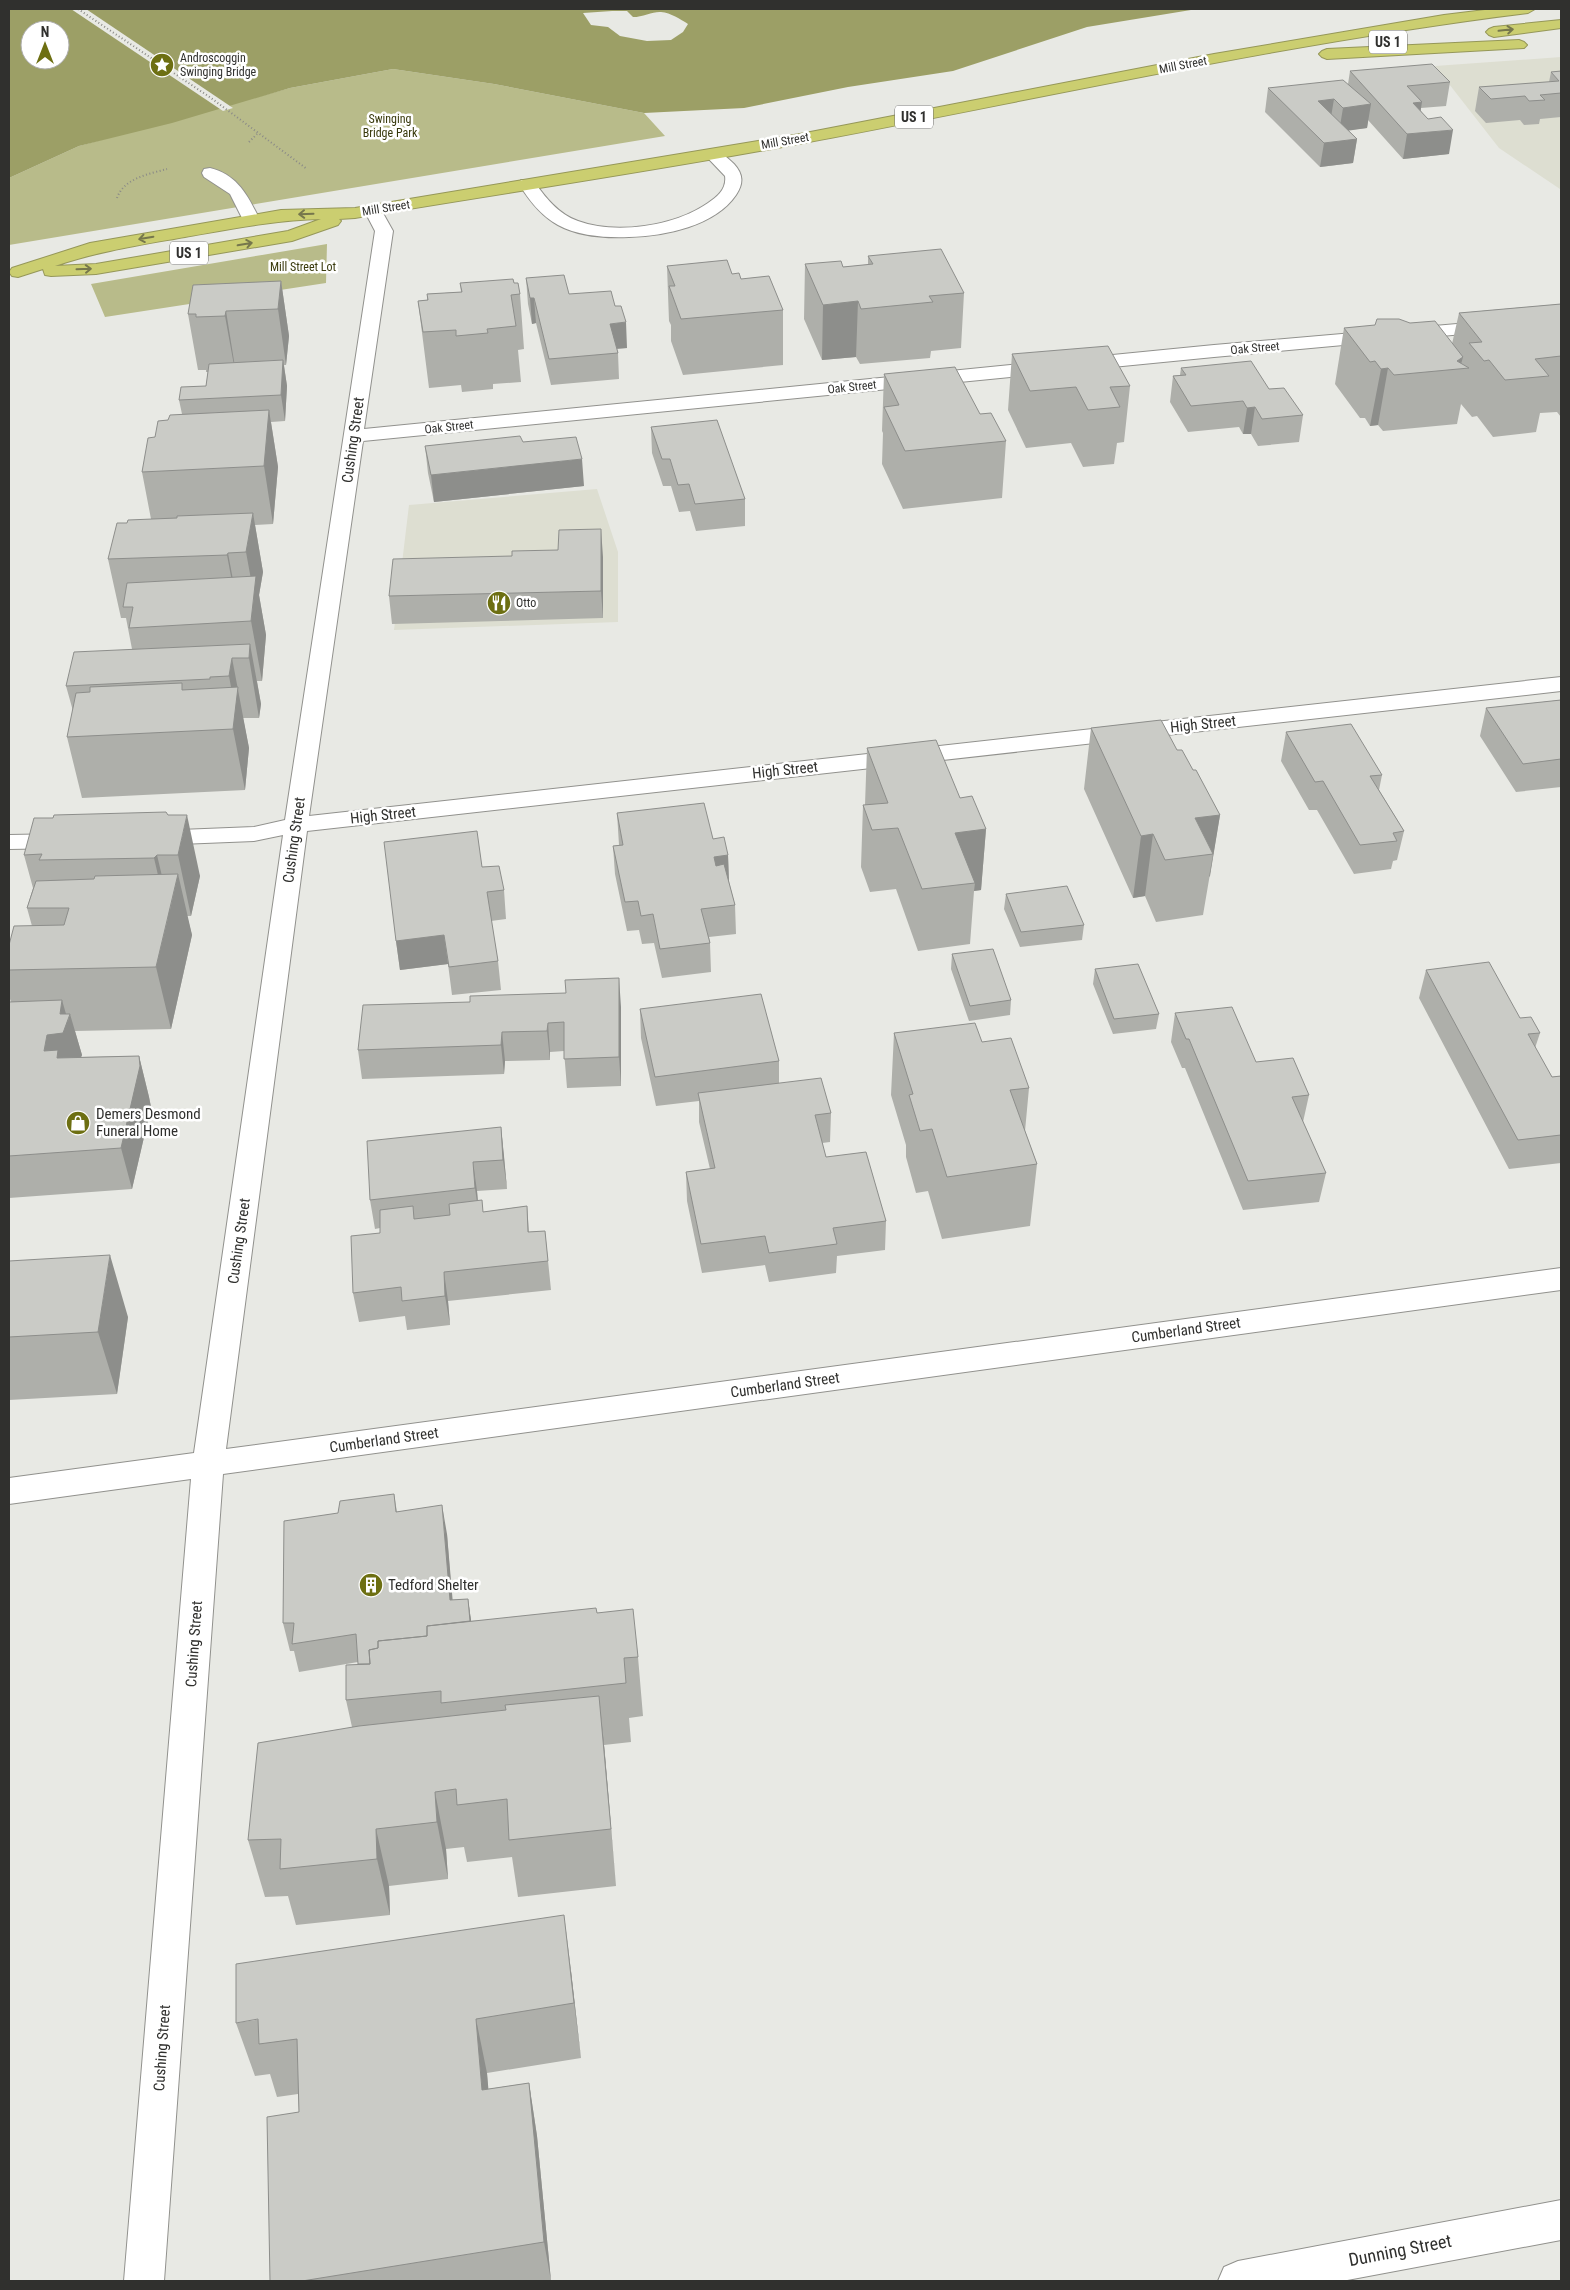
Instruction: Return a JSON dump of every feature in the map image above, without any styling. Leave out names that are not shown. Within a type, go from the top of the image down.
[{"type":"highway","points":[[1214,59],[1444,9]]},
{"type":"highway","name":"US 1","points":[[1214,59],[1444,19],[1528,9]]},
{"type":"highway","name":"US 1","points":[[1214,59],[1561,24]]},
{"type":"highway","points":[[1214,59],[1536,44]]},
{"type":"highway","name":"Mill Street","points":[[13,273],[90,248],[281,215],[355,213],[712,154],[800,139],[1214,59]]},
{"type":"highway","name":"Mill Street","points":[[13,273],[96,269],[292,236],[355,213]]},
{"type":"street","points":[[527,184],[542,204],[570,224],[596,231],[630,232],[665,228],[691,220],[711,211],[732,189],[734,179],[732,173],[712,154]]},
{"type":"street","points":[[210,173],[237,191],[251,220]]},
{"type":"street","name":"Cushing Street","points":[[144,2281],[208,1464],[296,825],[384,231],[373,210]]},
{"type":"street","name":"Oak Street","points":[[353,436],[1214,351],[1561,320]]},
{"type":"street","name":"High Street","points":[[136,838],[254,834],[296,825],[1561,684]]},
{"type":"street","points":[[9,842],[87,840]]},
{"type":"street","name":"Cumberland Street","points":[[9,1491],[1561,1278]]},
{"type":"street","name":"Dunning Street","points":[[1238,2281],[1561,2220]]},
{"type":"path","points":[[78,9],[211,98],[252,130],[311,171]]},
{"type":"shaded area","points":[[9,9],[1197,9],[1087,27],[953,71],[848,87],[744,108],[644,113],[494,84],[393,69],[290,88],[172,123],[79,146],[9,178]],"holes":[[[627,11],[633,17],[655,12],[665,13],[675,16],[688,24],[683,32],[671,40],[647,41],[620,36],[608,27],[591,25],[583,13]]]},
{"type":"shaded area","points":[[1561,57],[1560,189],[1499,148],[1435,66]]},
{"type":"shaded area","points":[[597,489],[618,552],[618,622],[394,630],[409,505]]},
{"type":"green space","name":"Swinging Bridge Park","points":[[393,69],[494,84],[644,113],[665,136],[9,245],[9,178],[79,146],[290,88]]},
{"type":"green space","name":"Mill Street Lot","points":[[327,244],[326,283],[105,317],[91,284]]},
{"type":"pier","name":"Androscoggin Swinging Bridge","points":[[71,9],[86,9],[233,108],[223,111]]},
{"type":"building","points":[[1432,64],[1450,82],[1407,86],[1422,102],[1413,103],[1428,119],[1441,117],[1453,130],[1407,134],[1350,71]]},
{"type":"building","points":[[1561,71],[1561,93],[1540,95],[1545,100],[1529,101],[1525,96],[1491,99],[1479,87],[1559,81],[1551,72]]},
{"type":"building","points":[[1343,80],[1371,104],[1343,108],[1334,99],[1318,101],[1357,139],[1324,143],[1268,88]]},
{"type":"building","points":[[941,249],[964,293],[929,296],[933,302],[861,309],[858,301],[823,305],[805,264],[841,261],[843,267],[873,264],[868,256]]},
{"type":"building","points":[[727,260],[732,274],[739,273],[741,279],[769,276],[783,310],[681,319],[669,286],[675,286],[667,266]]},
{"type":"building","points":[[564,275],[569,294],[611,291],[615,306],[621,306],[626,322],[610,324],[618,353],[549,359],[534,298],[530,298],[526,278]]},
{"type":"building","points":[[513,279],[514,283],[518,283],[520,294],[511,295],[516,326],[487,329],[488,333],[456,336],[456,330],[423,332],[418,301],[428,300],[427,294],[462,292],[460,283]]},
{"type":"building","points":[[281,281],[278,309],[226,311],[225,316],[196,317],[196,314],[188,314],[193,285]]},
{"type":"building","points":[[1561,304],[1561,356],[1535,359],[1549,376],[1505,380],[1489,360],[1484,361],[1469,343],[1482,342],[1459,313]]},
{"type":"building","points":[[1377,319],[1399,319],[1410,323],[1435,321],[1463,357],[1457,361],[1469,368],[1394,375],[1388,368],[1381,369],[1375,361],[1370,362],[1344,328],[1375,325]]},
{"type":"building","points":[[1108,346],[1130,386],[1110,387],[1120,407],[1088,410],[1076,387],[1030,391],[1012,354]]},
{"type":"building","points":[[283,360],[281,395],[179,400],[181,387],[206,386],[209,364]]},
{"type":"building","points":[[1251,361],[1269,389],[1284,388],[1303,415],[1262,419],[1255,407],[1247,408],[1243,401],[1191,406],[1173,376],[1186,375],[1181,368]]},
{"type":"building","points":[[955,367],[980,414],[991,413],[1006,441],[905,451],[884,407],[899,405],[884,374]]},
{"type":"building","points":[[269,410],[264,466],[142,472],[148,438],[155,437],[158,421],[168,420],[170,415]]},
{"type":"building","points":[[717,420],[745,499],[695,504],[689,484],[678,485],[670,459],[662,459],[651,427]]},
{"type":"building","points":[[520,436],[523,442],[576,437],[582,459],[431,475],[425,446]]},
{"type":"building","points":[[253,513],[246,552],[228,553],[227,555],[108,559],[117,523],[127,523],[128,520],[177,518],[177,516]]},
{"type":"building","points":[[601,529],[601,591],[389,596],[393,559],[512,556],[512,551],[558,550],[559,530]]},
{"type":"building","points":[[256,576],[251,621],[129,628],[133,607],[123,607],[127,583]]},
{"type":"building","points":[[250,644],[249,658],[232,658],[229,676],[210,677],[210,679],[66,686],[74,652]]},
{"type":"building","points":[[182,683],[182,690],[238,687],[233,729],[67,737],[76,693],[90,692],[90,687]]},
{"type":"building","points":[[1561,700],[1561,759],[1523,764],[1486,708]]},
{"type":"building","points":[[1161,720],[1177,750],[1182,750],[1193,770],[1196,770],[1220,815],[1195,818],[1213,854],[1165,860],[1153,834],[1141,836],[1091,728]]},
{"type":"building","points":[[1351,724],[1382,775],[1370,776],[1404,831],[1393,833],[1397,841],[1360,845],[1323,781],[1315,782],[1286,732]]},
{"type":"building","points":[[936,740],[960,798],[972,796],[986,829],[955,833],[975,883],[922,889],[898,828],[872,830],[863,805],[888,803],[867,748]]},
{"type":"building","points":[[704,803],[713,839],[724,837],[728,855],[714,857],[716,866],[724,864],[735,905],[701,909],[710,943],[660,949],[653,914],[641,916],[638,901],[625,902],[613,846],[623,845],[617,813]]},
{"type":"building","points":[[166,812],[168,815],[187,815],[178,855],[157,855],[154,858],[39,860],[42,854],[24,855],[34,818],[53,818],[54,815]]},
{"type":"building","points":[[477,831],[482,867],[499,866],[504,890],[487,892],[498,961],[449,967],[444,935],[396,941],[384,842]]},
{"type":"building","points":[[178,874],[156,967],[9,970],[9,945],[14,926],[64,925],[69,908],[27,908],[36,881],[94,879],[95,876]]},
{"type":"building","points":[[1067,886],[1084,925],[1021,932],[1006,894]]},
{"type":"building","points":[[993,949],[1011,1000],[970,1006],[952,954]]},
{"type":"building","points":[[1489,962],[1520,1018],[1531,1017],[1540,1033],[1528,1034],[1552,1077],[1561,1076],[1561,1135],[1518,1140],[1426,970]]},
{"type":"building","points":[[1138,964],[1159,1014],[1114,1019],[1095,969]]},
{"type":"building","points":[[619,978],[619,1057],[564,1059],[564,1022],[548,1023],[547,1031],[502,1032],[501,1045],[358,1050],[363,1005],[470,1002],[470,996],[566,993],[565,980]]},
{"type":"building","points":[[761,994],[779,1061],[655,1077],[640,1009]]},
{"type":"building","points":[[62,1000],[60,1014],[70,1014],[63,1033],[47,1035],[44,1051],[58,1050],[57,1058],[139,1056],[140,1066],[121,1148],[9,1156],[9,1002]]},
{"type":"building","points":[[1232,1007],[1256,1062],[1293,1058],[1309,1095],[1292,1097],[1326,1173],[1248,1181],[1189,1039],[1186,1039],[1175,1013]]},
{"type":"building","points":[[975,1023],[982,1042],[1011,1038],[1029,1088],[1010,1090],[1037,1164],[947,1177],[932,1129],[920,1131],[909,1095],[913,1094],[894,1033]]},
{"type":"building","points":[[821,1078],[831,1113],[815,1115],[826,1157],[866,1152],[886,1221],[833,1228],[837,1244],[769,1253],[765,1236],[701,1244],[686,1172],[715,1168],[698,1093]]},
{"type":"building","points":[[501,1127],[503,1160],[473,1162],[475,1188],[370,1200],[367,1141]]},
{"type":"building","points":[[482,1200],[483,1212],[527,1206],[528,1232],[545,1231],[548,1261],[444,1272],[445,1296],[402,1301],[401,1287],[353,1293],[351,1236],[380,1233],[380,1210],[413,1206],[414,1219],[450,1215],[449,1204]]},
{"type":"building","points":[[110,1255],[98,1332],[9,1337],[9,1261]]},
{"type":"building","name":"Tedford Shelter","points":[[394,1494],[396,1512],[442,1505],[450,1600],[468,1599],[470,1621],[427,1626],[427,1636],[378,1641],[378,1648],[369,1650],[370,1664],[358,1664],[356,1634],[292,1644],[294,1623],[283,1623],[284,1521],[338,1513],[340,1501]]},
{"type":"building","points":[[596,1608],[597,1613],[633,1609],[638,1657],[624,1658],[626,1683],[441,1703],[441,1691],[346,1700],[346,1665],[370,1664],[369,1650],[378,1648],[378,1641],[427,1636],[427,1626]]},
{"type":"building","points":[[599,1696],[611,1829],[509,1840],[507,1799],[457,1805],[456,1789],[435,1792],[437,1822],[376,1829],[377,1859],[280,1869],[281,1839],[248,1840],[258,1743],[359,1726],[506,1710],[505,1705]]},
{"type":"building","points":[[564,1915],[574,2003],[476,2019],[482,2090],[529,2083],[544,2242],[302,2281],[270,2281],[267,2117],[299,2112],[297,2039],[259,2044],[258,2019],[236,2023],[236,1964]]},
{"type":"place","name":"Androscoggin Swinging Bridge","points":[[162,65]]},
{"type":"place","name":"Otto","points":[[499,603]]},
{"type":"place","name":"Demers Desmond Funeral Home","points":[[78,1123]]},
{"type":"place","name":"Tedford Shelter","points":[[371,1585]]}]
